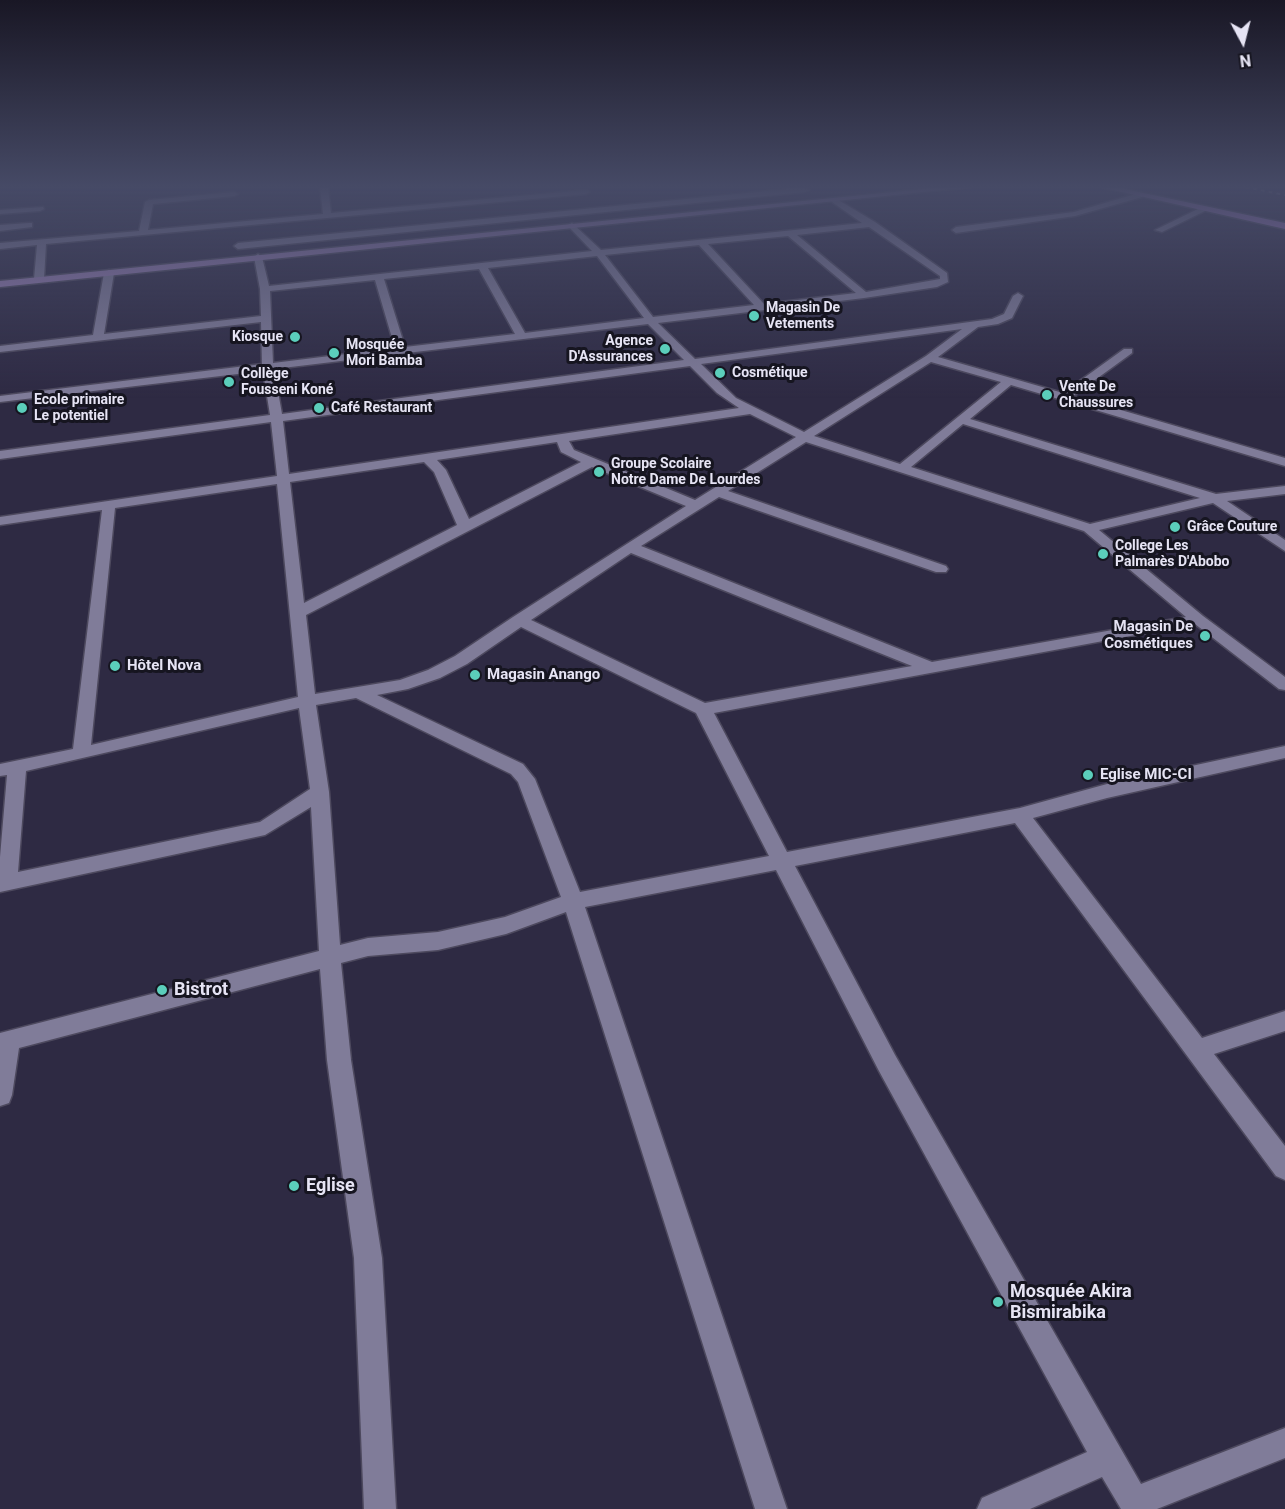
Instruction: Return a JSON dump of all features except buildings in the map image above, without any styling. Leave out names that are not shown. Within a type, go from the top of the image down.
[{"type":"street","points":[[39,279],[41,257]]},
{"type":"street","points":[[0,284],[254,257]]},
{"type":"street","points":[[265,289],[559,257]]},
{"type":"street","points":[[601,257],[651,321],[720,392],[807,438],[1089,528],[1198,618],[1285,685]]},
{"type":"street","points":[[715,257],[762,308]]},
{"type":"street","points":[[819,257],[864,295]]},
{"type":"street","points":[[0,399],[762,308],[937,284],[945,280],[944,275],[919,257]]},
{"type":"street","points":[[248,258],[265,289],[268,367],[277,419],[307,701],[320,792],[339,1060],[368,1258],[380,1509]]},
{"type":"street","points":[[483,266],[484,272],[522,336]]},
{"type":"street","points":[[98,337],[109,273]]},
{"type":"street","points":[[379,277],[401,351]]},
{"type":"street","points":[[0,455],[994,322],[1008,316],[1018,296]]},
{"type":"street","points":[[0,349],[266,318]]},
{"type":"street","points":[[320,792],[265,828],[3,883],[15,813],[8,768],[307,701],[402,685],[434,674],[461,660],[630,547],[807,438],[930,358],[976,324]]},
{"type":"street","points":[[1065,397],[1128,351]]},
{"type":"street","points":[[930,358],[1285,462]]},
{"type":"street","points":[[901,469],[1008,382]]},
{"type":"street","points":[[0,521],[752,410]]},
{"type":"street","points":[[962,420],[1215,498],[1285,547]]},
{"type":"street","points":[[562,438],[565,449],[570,453],[697,506]]},
{"type":"street","points":[[427,458],[440,470],[465,527]]},
{"type":"street","points":[[299,612],[591,462]]},
{"type":"street","points":[[1089,528],[1215,498],[1285,490]]},
{"type":"street","points":[[718,492],[940,569]]},
{"type":"street","points":[[81,753],[109,505]]},
{"type":"street","points":[[630,547],[932,668]]},
{"type":"street","points":[[519,620],[703,709],[1198,618]]},
{"type":"street","points":[[357,692],[498,762],[517,769],[526,779],[573,901],[771,1509]]},
{"type":"street","points":[[703,709],[887,1063],[1108,1459],[1137,1506],[1285,1443]]},
{"type":"street","points":[[0,1095],[4,1042],[376,945],[438,941],[474,933],[573,901],[1020,815],[1118,789],[1285,752]]},
{"type":"street","points":[[1020,815],[1285,1167]]},
{"type":"street","points":[[1196,1050],[1285,1021]]},
{"type":"street","points":[[993,1509],[1108,1459]]},
{"type":"place","name":"Magasin De Vetements","points":[[754,316]]},
{"type":"place","name":"Kiosque","points":[[295,337]]},
{"type":"place","name":"Agence D'Assurances","points":[[665,349]]},
{"type":"place","name":"Mosquée Mori Bamba","points":[[334,353]]},
{"type":"place","name":"Cosmétique","points":[[720,373]]},
{"type":"place","name":"Collège Fousseni Koné","points":[[229,382]]},
{"type":"place","name":"Vente De Chaussures","points":[[1047,395]]},
{"type":"place","name":"Ecole primaire Le potentiel","points":[[22,408]]},
{"type":"place","name":"Café Restaurant","points":[[319,408]]},
{"type":"place","name":"Groupe Scolaire Notre Dame De Lourdes","points":[[599,472]]},
{"type":"place","name":"Grâce Couture","points":[[1175,527]]},
{"type":"place","name":"College Les Palmarès D'Abobo","points":[[1103,554]]},
{"type":"place","name":"Magasin De Cosmétiques","points":[[1205,636]]},
{"type":"place","name":"Hôtel Nova","points":[[115,666]]},
{"type":"place","name":"Magasin Anango","points":[[475,675]]},
{"type":"place","name":"Eglise MIC-CI","points":[[1088,775]]},
{"type":"place","name":"Bistrot","points":[[162,990]]},
{"type":"place","name":"Eglise","points":[[294,1186]]},
{"type":"place","name":"Mosquée Akira Bismirabika","points":[[998,1302]]}]
